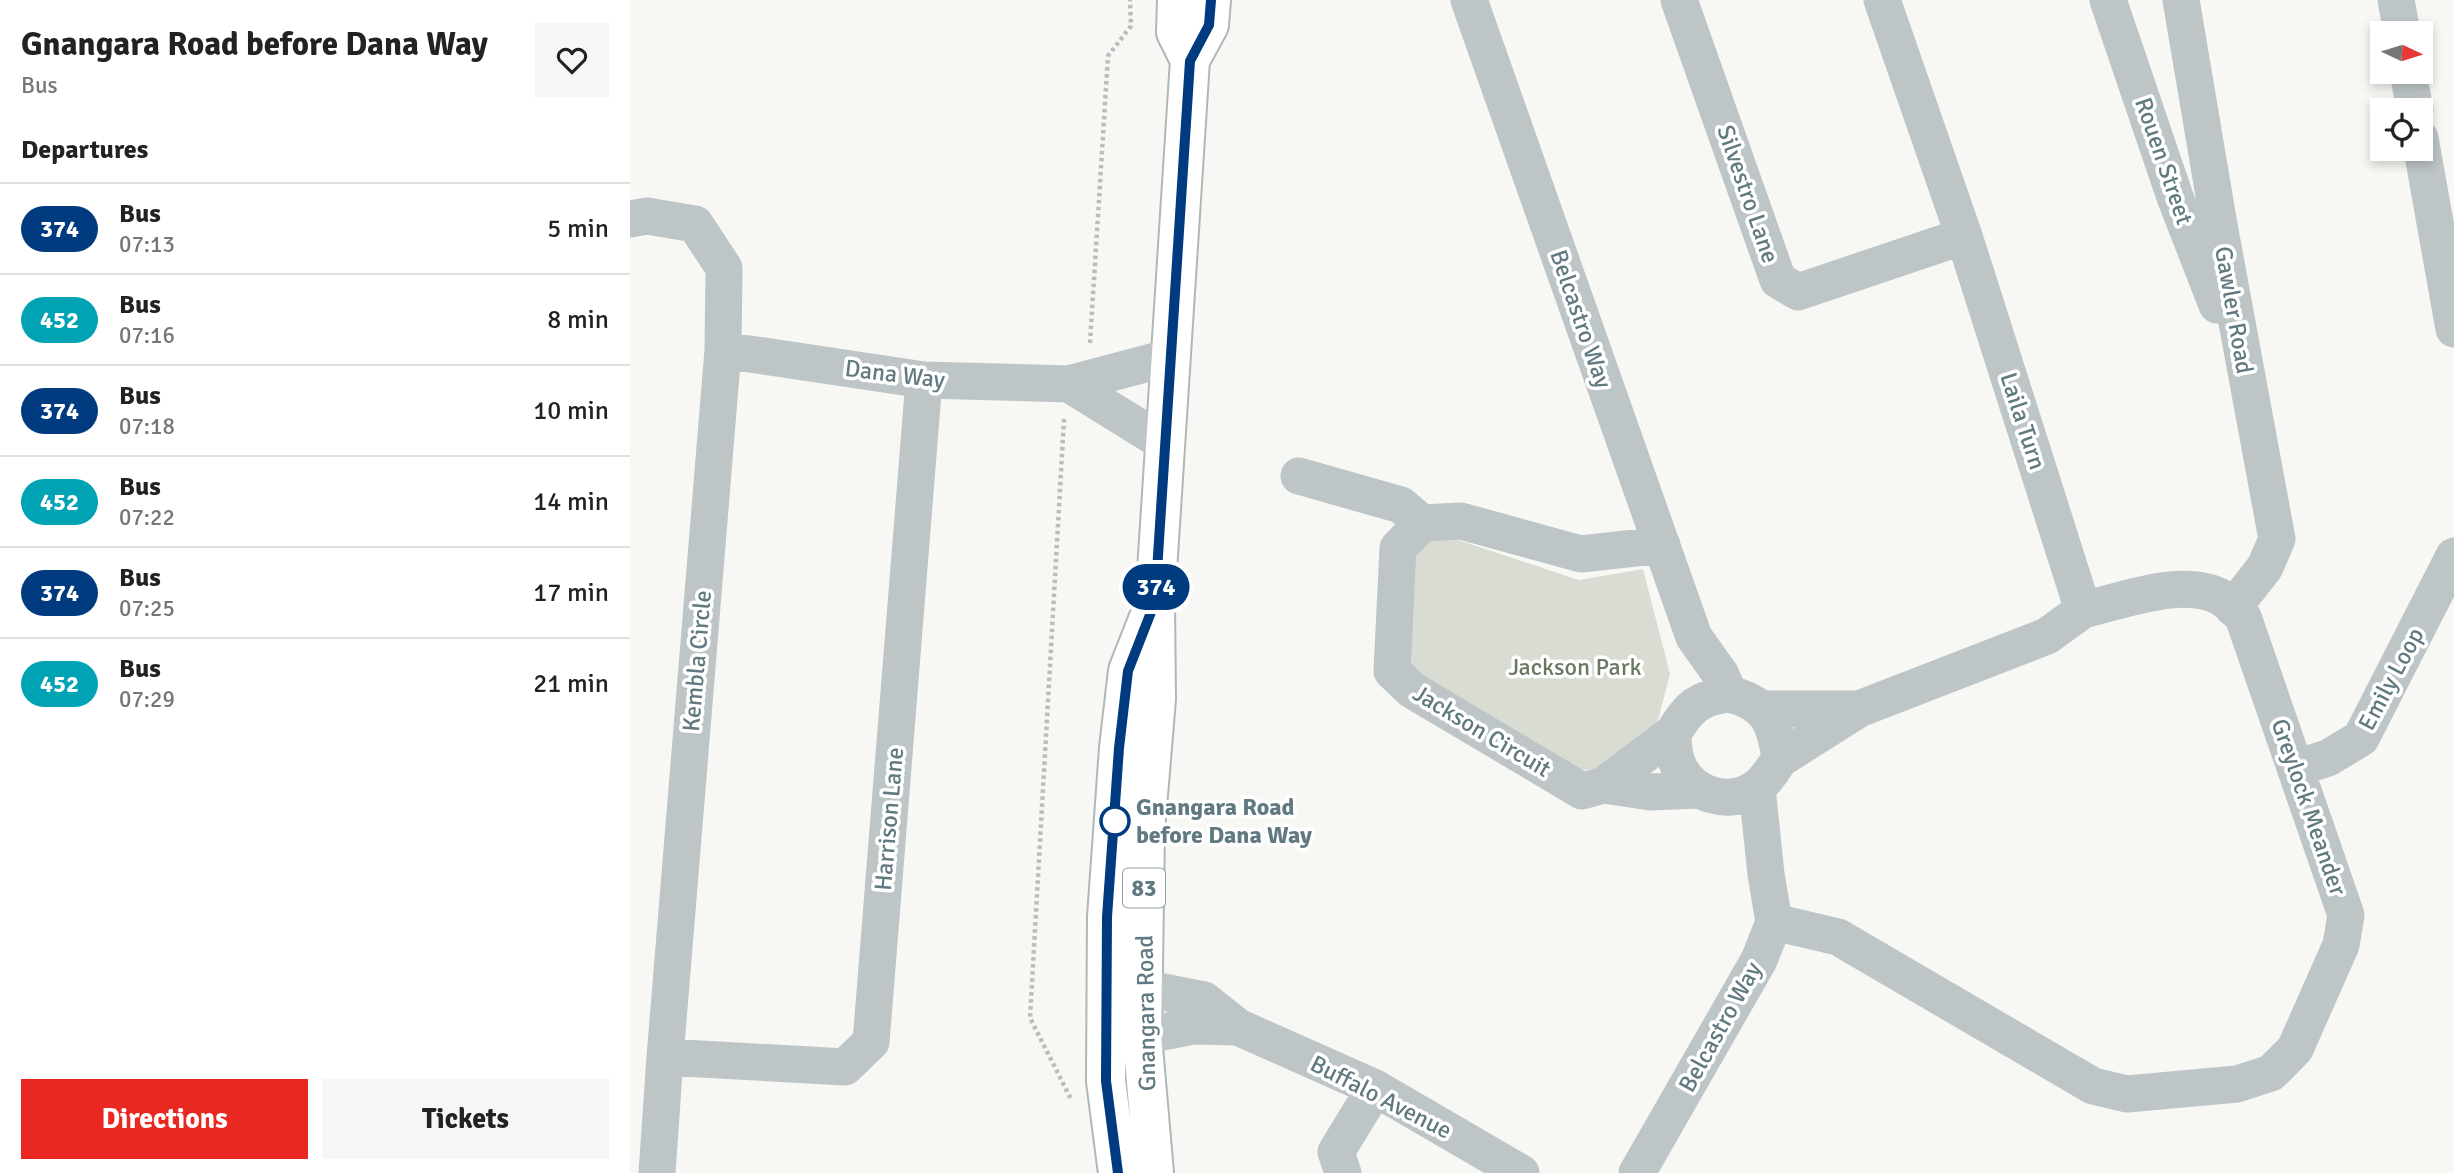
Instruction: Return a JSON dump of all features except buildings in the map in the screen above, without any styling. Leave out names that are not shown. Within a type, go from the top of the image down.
[{"type":"main road","name":"Gnangara Road","points":[[1177,0],[1176,32],[1190,61]]},
{"type":"main road","name":"Gnangara Road","points":[[1154,1173],[1124,1037],[1125,989],[1145,831],[1156,699],[1155,602],[1190,61],[1209,25],[1211,0]]},
{"type":"main road","name":"Gnangara Road","points":[[1118,1173],[1106,1081],[1124,1037]]},
{"type":"street","name":"Belcastro Way","points":[[1469,0],[1662,545],[1712,699]]},
{"type":"street","name":"Silvestro Lane","points":[[1679,0],[1778,280],[1798,292],[1964,236]]},
{"type":"street","name":"Laila Turn","points":[[1882,0],[1964,236],[2083,610]]},
{"type":"street","name":"Rouen Street","points":[[2108,0],[2175,197],[2216,305],[2233,305]]},
{"type":"street","name":"Gawler Road","points":[[2181,0],[2233,305],[2277,539],[2265,567],[2233,608]]},
{"type":"street","points":[[2396,0],[2400,21]]},
{"type":"street","points":[[2424,161],[2454,329]]},
{"type":"street","name":"Kembla Circle","points":[[630,219],[647,216],[695,224],[724,268],[723,350],[664,1056],[657,1173]]},
{"type":"street","name":"Dana Way","points":[[723,350],[923,380],[1069,384],[1171,357]]},
{"type":"street","name":"Harrison Lane","points":[[664,1056],[845,1067],[871,1042],[923,380]]},
{"type":"street","points":[[1069,384],[1166,444]]},
{"type":"street","points":[[1299,476],[1401,505],[1422,523],[1461,521],[1581,554],[1662,545]]},
{"type":"street","name":"Jackson Circuit","points":[[1422,523],[1398,548],[1392,671],[1412,690],[1582,791],[1604,785],[1650,792],[1710,794]]},
{"type":"street","name":"Emily Loop","points":[[2296,768],[2328,758],[2361,738],[2454,556]]},
{"type":"street","points":[[1673,733],[1677,765],[1687,781],[1710,794],[1742,796],[1757,788],[1780,759],[1860,709],[2046,636],[2083,610],[2155,592],[2195,589],[2222,598],[2233,608]]},
{"type":"street","name":"Greylock Meander","points":[[1773,922],[1838,937],[2092,1086],[2127,1094],[2237,1084],[2271,1073],[2295,1049],[2341,946],[2346,915],[2243,617],[2233,608]]},
{"type":"street","points":[[1604,785],[1673,733],[1712,699],[1747,698],[1762,709],[1773,724],[1780,759]]},
{"type":"street","points":[[1762,709],[1860,709]]},
{"type":"street","name":"Belcastro Way","points":[[1637,1173],[1759,960],[1773,922],[1757,788]]},
{"type":"street","name":"Belcastro Way","points":[[1710,794],[1766,874]]},
{"type":"street","name":"Buffalo Avenue","points":[[1125,989],[1204,1000],[1238,1027],[1375,1088],[1521,1173]]},
{"type":"street","name":"Buffalo Avenue","points":[[1124,1037],[1193,1026],[1238,1027]]},
{"type":"street","points":[[1343,1173],[1336,1152],[1375,1088]]},
{"type":"path","points":[[1076,1110],[1030,1018],[1064,423],[1069,384],[1089,351],[1108,56],[1131,26],[1130,0]]},
{"type":"green space","name":"Jackson Park","points":[[1429,536],[1458,540],[1579,580],[1643,569],[1670,674],[1657,724],[1596,769],[1581,770],[1403,665],[1411,553]]},
{"type":"bus line","name":"374","points":[[1118,1173],[1106,1081],[1107,917],[1119,748],[1128,671],[1155,602],[1190,61],[1209,25],[1211,0]]},
{"type":"place","name":"Gnangara Road before Dana Way","points":[[1115,821]]}]
